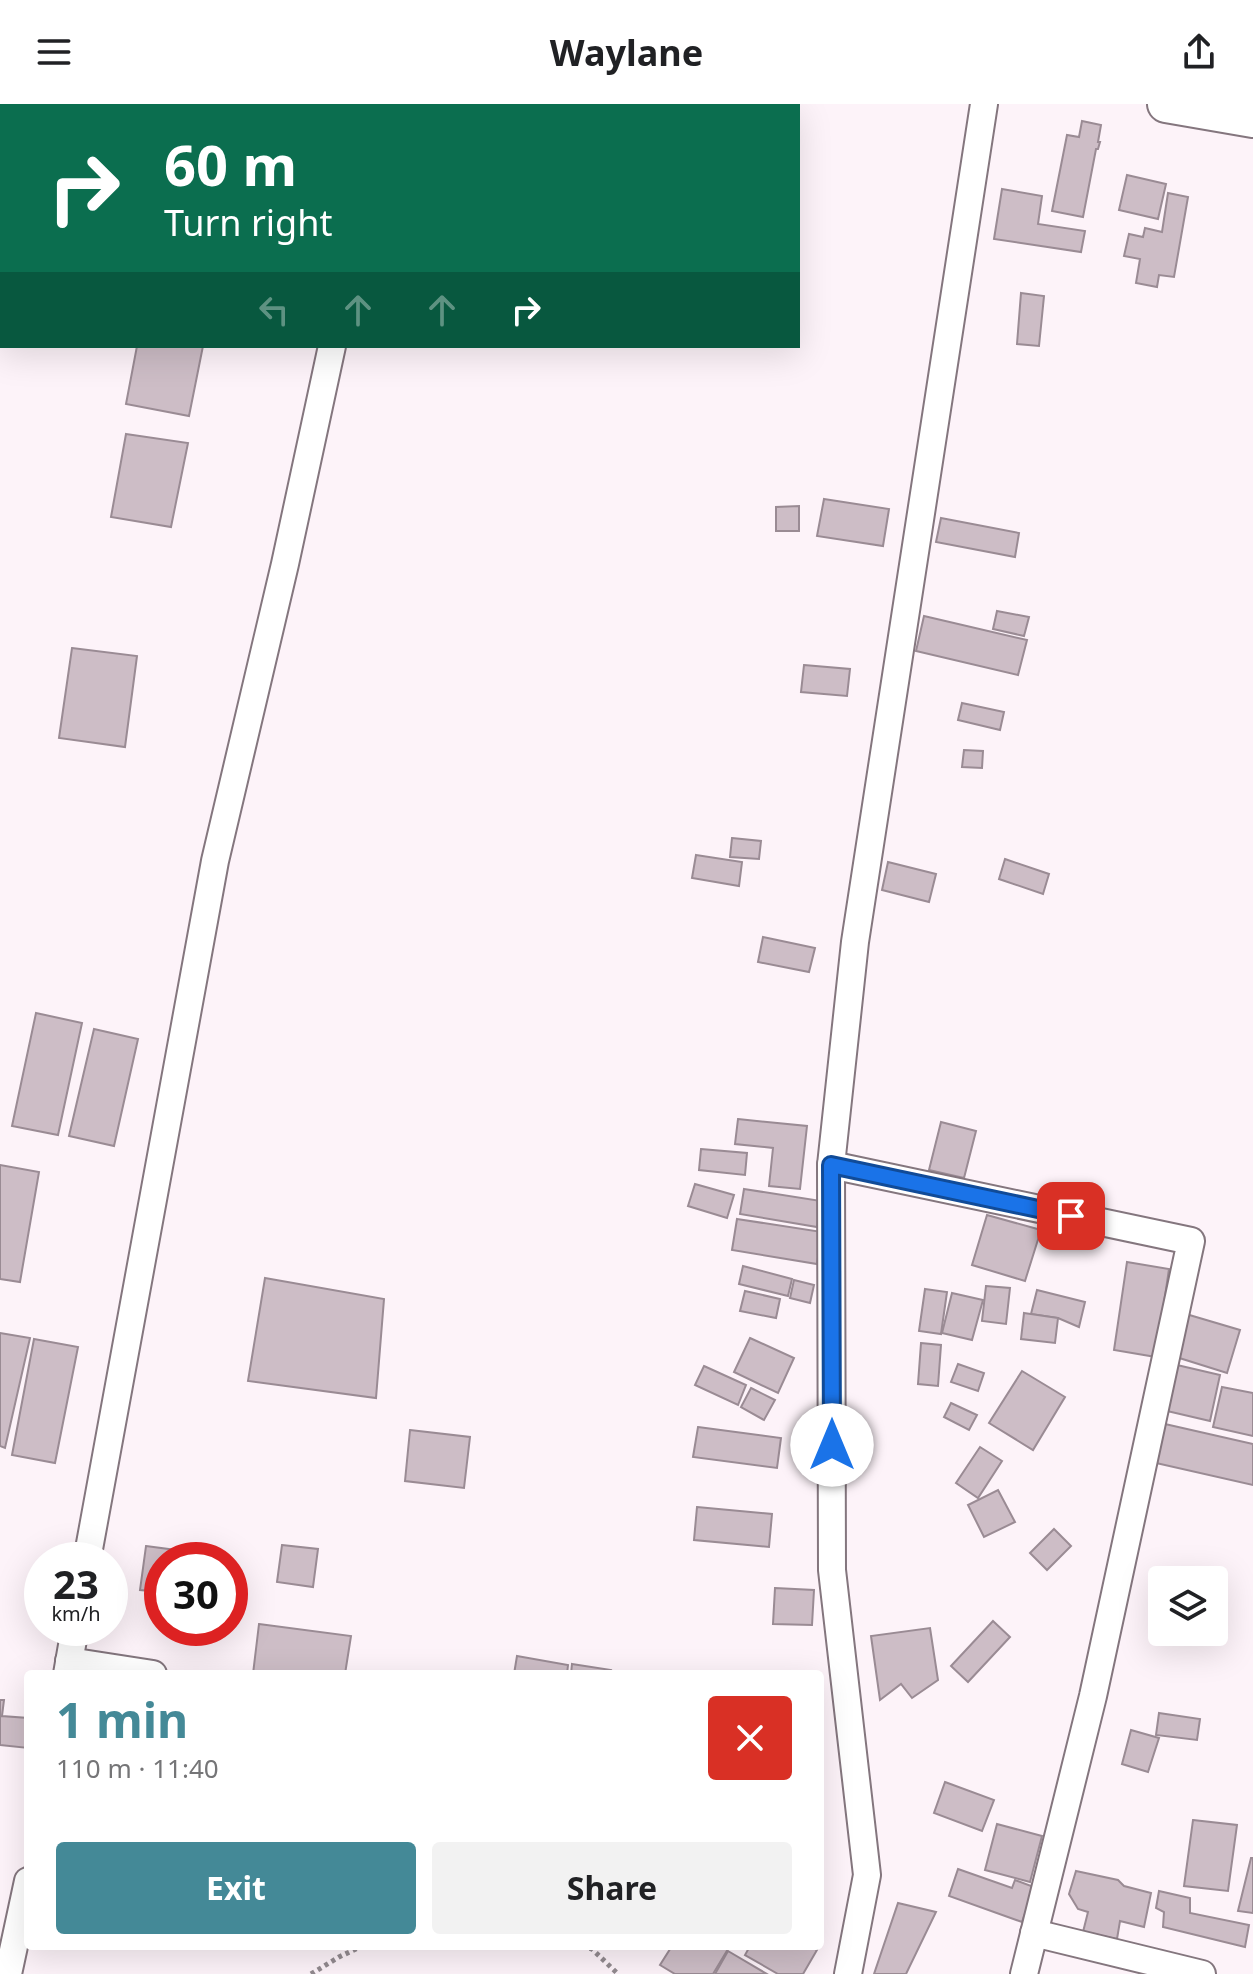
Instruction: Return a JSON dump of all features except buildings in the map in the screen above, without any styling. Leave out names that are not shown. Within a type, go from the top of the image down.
[{"type":"main road","points":[[1166,104],[1253,119]]},
{"type":"street","points":[[848,1974],[867,1875],[832,1570],[831,1165],[855,942],[984,104]]},
{"type":"street","points":[[90,1542],[215,861],[285,564],[332,348]]},
{"type":"street","points":[[831,1165],[1191,1241],[1093,1696],[1024,1974]]},
{"type":"street","points":[[72,1646],[68,1668],[96,1670]]},
{"type":"street","points":[[8,1974],[24,1900]]},
{"type":"street","points":[[1034,1933],[1202,1974]]},
{"type":"path","points":[[311,1974],[354,1950]]},
{"type":"path","points":[[593,1950],[618,1974]]},
{"type":"route","points":[[832,1445],[831,1165],[1071,1216]]}]
